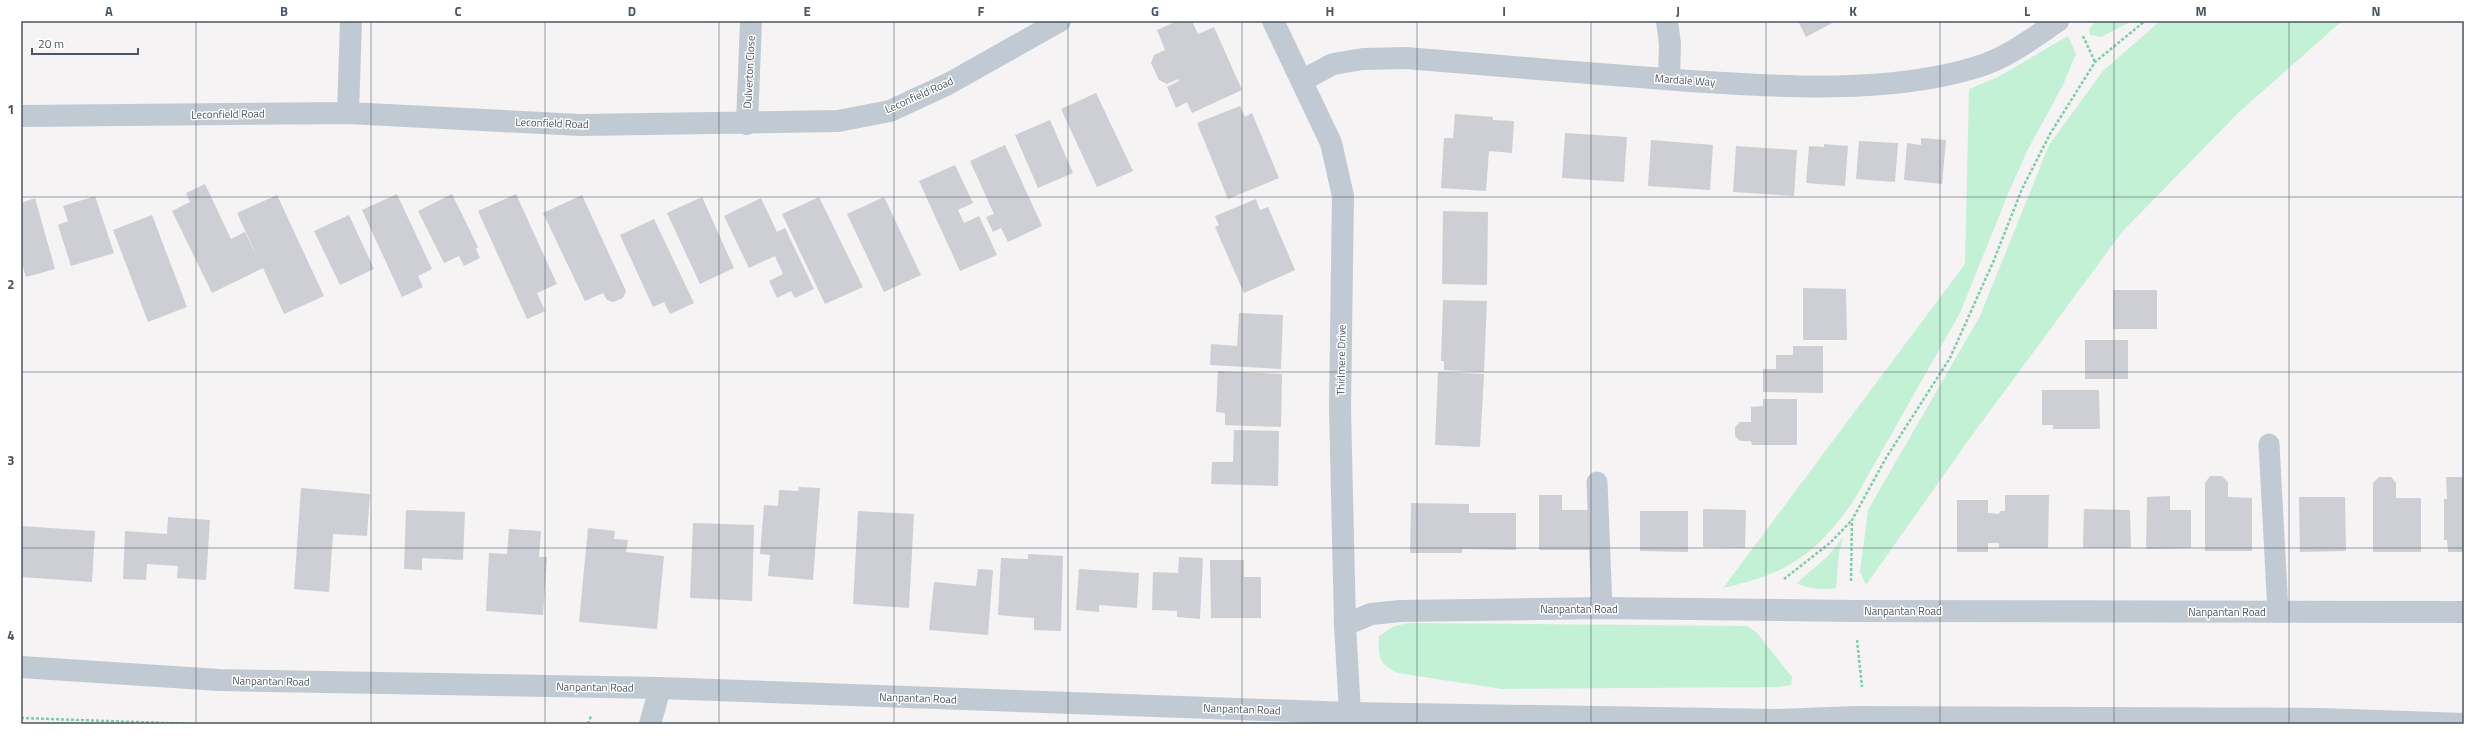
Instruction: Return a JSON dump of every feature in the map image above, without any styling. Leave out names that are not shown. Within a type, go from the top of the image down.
[{"type":"street","points":[[348,113],[351,21]]},
{"type":"street","name":"Dulverton Close","points":[[747,124],[751,21]]},
{"type":"street","name":"Leconfield Road","points":[[21,116],[348,113],[580,125],[747,124],[838,121],[890,111],[948,84],[1060,21]]},
{"type":"street","name":"Thirlmere Drive","points":[[1273,21],[1303,80],[1331,143],[1343,196],[1340,408],[1345,625],[1350,713]]},
{"type":"street","points":[[1667,21],[1670,44],[1669,79]]},
{"type":"street","name":"Mardale Way","points":[[1303,80],[1333,64],[1363,59],[1406,58],[1779,87],[1860,85],[1939,77],[1978,67],[2015,50],[2058,21]]},
{"type":"street","name":"Nanpantan Road","points":[[1345,625],[1371,614],[1400,610],[1602,608],[1854,611],[2464,612]]},
{"type":"street","name":"Nanpantan Road","points":[[21,667],[219,680],[660,688],[1350,713],[1653,721],[1774,722],[1856,717],[2322,719],[2464,724]]},
{"type":"street","points":[[650,724],[660,688]]},
{"type":"lane","points":[[2270,444],[2278,612]]},
{"type":"lane","points":[[1597,482],[1602,608]]},
{"type":"path","points":[[1779,583],[1830,543],[1852,520],[1886,458],[1950,358],[1994,260],[2022,189],[2050,134],[2095,62],[2145,21]]},
{"type":"path","points":[[2083,35],[2095,62]]},
{"type":"path","points":[[1852,520],[1851,582],[1862,687],[1856,717]]},
{"type":"path","points":[[21,718],[194,724]]},
{"type":"green space","points":[[2098,21],[2132,21],[2101,37],[2090,35],[2089,30],[2092,25]]},
{"type":"green space","points":[[2160,21],[2342,21],[2238,113],[2122,232],[1970,438],[1866,585],[1860,572],[1868,510],[1980,316],[2049,145],[2103,71]]},
{"type":"green space","points":[[2068,36],[2076,54],[2062,87],[2027,151],[1960,313],[1854,500],[1826,535],[1813,548],[1798,559],[1783,569],[1765,576],[1723,588],[1965,264],[1969,89],[1998,77]]},
{"type":"green space","points":[[1843,537],[1839,552],[1836,588],[1826,589],[1806,587],[1797,583],[1829,555]]},
{"type":"green space","points":[[1409,623],[1747,626],[1757,633],[1792,677],[1791,685],[1778,687],[1502,689],[1398,673],[1391,670],[1383,663],[1379,654],[1379,636],[1394,626]]},
{"type":"building","points":[[1177,21],[1192,21],[1198,34],[1214,27],[1242,90],[1192,113],[1187,102],[1176,108],[1167,87],[1179,81],[1178,79],[1167,84],[1159,80],[1151,63],[1154,55],[1165,50],[1157,30]]},
{"type":"building","points":[[1798,21],[1836,21],[1806,37]]},
{"type":"building","points":[[1096,93],[1133,171],[1097,187],[1061,109]]},
{"type":"building","points":[[1240,106],[1245,117],[1252,113],[1279,178],[1228,199],[1197,123]]},
{"type":"building","points":[[1455,114],[1493,117],[1493,120],[1514,121],[1512,153],[1489,151],[1486,191],[1441,188],[1444,138],[1453,138]]},
{"type":"building","points":[[1050,120],[1073,173],[1038,188],[1015,135]]},
{"type":"building","points":[[1565,133],[1627,137],[1624,182],[1562,178]]},
{"type":"building","points":[[1921,138],[1946,140],[1942,184],[1904,180],[1907,143],[1921,145]]},
{"type":"building","points":[[1651,140],[1713,145],[1710,190],[1648,186]]},
{"type":"building","points":[[1859,141],[1898,143],[1895,182],[1856,179]]},
{"type":"building","points":[[1824,144],[1848,146],[1845,186],[1806,183],[1809,146],[1824,147]]},
{"type":"building","points":[[1005,145],[1042,226],[1008,242],[1001,228],[993,232],[986,217],[994,214],[970,161]]},
{"type":"building","points":[[1736,146],[1797,150],[1794,196],[1733,192]]},
{"type":"building","points":[[955,165],[973,203],[958,210],[964,223],[979,216],[997,255],[960,271],[919,181]]},
{"type":"building","points":[[205,184],[231,239],[245,232],[260,263],[237,213],[277,195],[324,296],[284,314],[263,268],[212,293],[172,211],[190,202],[186,193]]},
{"type":"building","points":[[397,194],[432,269],[418,276],[423,287],[402,297],[362,210]]},
{"type":"building","points":[[452,194],[478,247],[476,249],[480,258],[464,266],[459,256],[444,263],[418,211]]},
{"type":"building","points":[[516,194],[557,284],[537,293],[545,311],[527,319],[478,211]]},
{"type":"building","points":[[582,195],[626,291],[623,298],[613,302],[607,300],[603,293],[585,301],[543,213]]},
{"type":"building","points":[[95,196],[114,253],[71,266],[58,225],[68,221],[63,206]]},
{"type":"building","points":[[702,197],[734,268],[700,284],[667,213]]},
{"type":"building","points":[[819,197],[863,287],[825,304],[782,214]]},
{"type":"building","points":[[884,197],[921,275],[884,292],[847,214]]},
{"type":"building","points":[[35,198],[55,269],[26,277],[21,261],[21,203]]},
{"type":"building","points":[[761,198],[777,232],[785,228],[814,289],[795,298],[791,291],[777,298],[769,281],[783,274],[775,256],[749,268],[724,216]]},
{"type":"building","points":[[1256,199],[1260,210],[1268,207],[1295,270],[1244,293],[1215,227],[1219,225],[1215,216]]},
{"type":"building","points":[[1443,211],[1488,212],[1487,285],[1442,284]]},
{"type":"building","points":[[152,215],[187,307],[148,322],[113,230]]},
{"type":"building","points":[[349,215],[374,269],[340,285],[314,231]]},
{"type":"building","points":[[654,219],[694,303],[670,314],[664,302],[653,307],[620,235]]},
{"type":"building","points":[[1803,288],[1846,289],[1847,340],[1803,340]]},
{"type":"building","points":[[2113,290],[2157,290],[2157,329],[2113,329]]},
{"type":"building","points":[[1443,300],[1487,301],[1484,372],[1444,370],[1444,361],[1441,361]]},
{"type":"building","points":[[1239,313],[1283,315],[1281,369],[1210,365],[1211,344],[1237,346]]},
{"type":"building","points":[[2085,340],[2128,340],[2128,379],[2085,379]]},
{"type":"building","points":[[1793,346],[1823,346],[1823,393],[1763,392],[1763,369],[1776,369],[1776,355],[1793,355]]},
{"type":"building","points":[[1218,371],[1282,374],[1281,427],[1225,425],[1225,413],[1216,412]]},
{"type":"building","points":[[1438,372],[1484,374],[1480,447],[1435,445]]},
{"type":"building","points":[[2042,390],[2099,390],[2100,429],[2053,429],[2053,425],[2042,425]]},
{"type":"building","points":[[1763,399],[1797,399],[1797,445],[1752,445],[1751,441],[1740,441],[1735,436],[1735,427],[1740,422],[1751,422],[1751,407],[1763,406]]},
{"type":"building","points":[[1234,430],[1279,431],[1278,486],[1211,484],[1212,462],[1233,462]]},
{"type":"building","points":[[2210,476],[2222,476],[2228,482],[2228,497],[2252,498],[2252,551],[2205,551],[2205,483]]},
{"type":"building","points":[[2379,477],[2391,477],[2396,483],[2396,498],[2421,498],[2421,552],[2373,552],[2373,483]]},
{"type":"building","points":[[2446,477],[2464,477],[2464,552],[2448,552],[2447,540],[2444,540],[2444,499],[2447,499]]},
{"type":"building","points":[[799,487],[820,488],[813,580],[768,576],[770,555],[760,554],[764,505],[778,506],[779,490],[798,491]]},
{"type":"building","points":[[301,488],[370,494],[367,536],[333,534],[329,592],[294,589]]},
{"type":"building","points":[[1539,495],[1562,495],[1562,510],[1601,510],[1601,550],[1539,550]]},
{"type":"building","points":[[2005,495],[2049,495],[2048,548],[1999,548],[1999,543],[1988,543],[1988,552],[1957,552],[1957,500],[1988,500],[1988,513],[1999,514],[2000,511],[2005,511]]},
{"type":"building","points":[[2170,496],[2170,510],[2191,510],[2191,548],[2146,549],[2147,497]]},
{"type":"building","points":[[2299,497],[2345,497],[2346,551],[2300,552]]},
{"type":"building","points":[[1411,503],[1469,504],[1469,513],[1516,513],[1516,550],[1462,549],[1462,553],[1410,553]]},
{"type":"building","points":[[1703,509],[1746,510],[1745,548],[1703,547]]},
{"type":"building","points":[[2084,509],[2130,510],[2131,548],[2083,548]]},
{"type":"building","points":[[406,510],[465,512],[463,560],[422,558],[422,570],[404,569]]},
{"type":"building","points":[[858,511],[914,514],[909,608],[853,604]]},
{"type":"building","points":[[1640,511],[1688,511],[1688,552],[1640,551]]},
{"type":"building","points":[[168,517],[210,520],[206,580],[177,578],[178,566],[147,564],[146,580],[123,579],[125,531],[167,534]]},
{"type":"building","points":[[693,523],[754,525],[752,601],[690,598]]},
{"type":"building","points":[[21,526],[95,531],[92,582],[21,577]]},
{"type":"building","points":[[588,528],[615,531],[614,539],[628,540],[626,552],[664,556],[657,629],[579,622]]},
{"type":"building","points":[[509,529],[541,531],[539,557],[547,557],[543,615],[486,611],[489,553],[507,554]]},
{"type":"building","points":[[1028,554],[1063,556],[1061,631],[1034,630],[1034,618],[998,615],[1001,558],[1028,559]]},
{"type":"building","points":[[1179,557],[1203,558],[1200,619],[1177,617],[1177,611],[1152,610],[1153,572],[1178,573]]},
{"type":"building","points":[[1210,560],[1244,560],[1244,577],[1261,577],[1261,618],[1211,618]]},
{"type":"building","points":[[978,569],[993,570],[988,635],[929,630],[934,582],[976,586]]},
{"type":"building","points":[[1079,569],[1139,573],[1137,608],[1099,605],[1099,612],[1076,610]]}]
